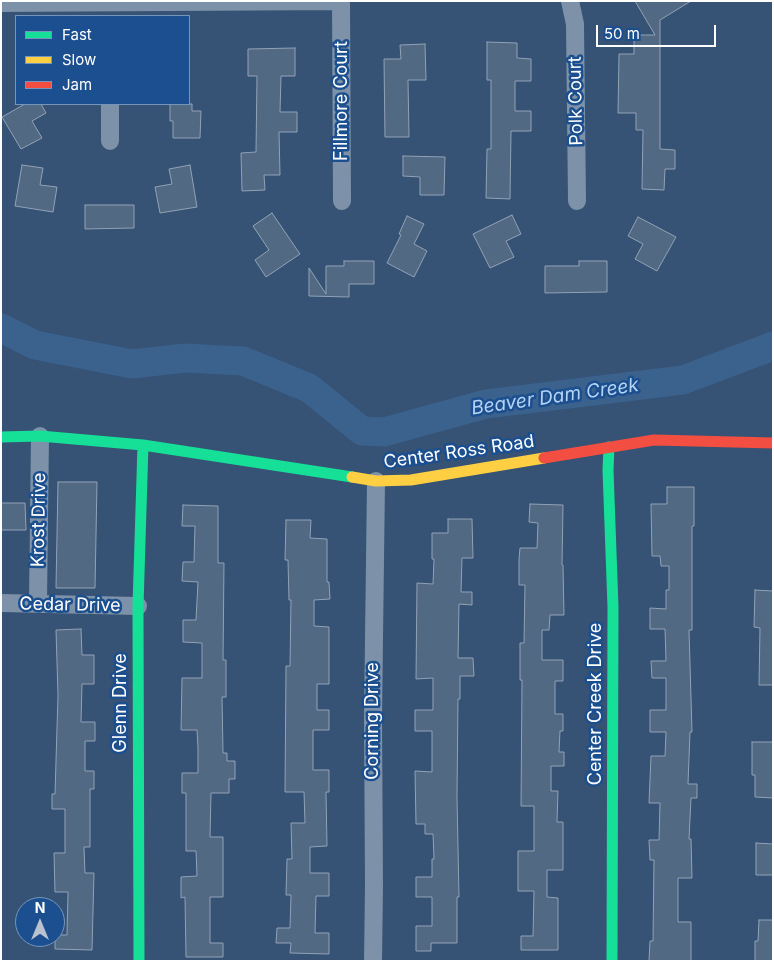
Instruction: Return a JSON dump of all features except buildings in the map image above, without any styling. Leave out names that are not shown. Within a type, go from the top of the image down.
[{"type":"street","points":[[1,3],[111,9],[339,1]]},
{"type":"street","name":"Fillmore Court","points":[[339,1],[342,200]]},
{"type":"street","name":"Polk Court","points":[[570,1],[575,24],[577,201]]},
{"type":"street","points":[[110,105],[110,141]]},
{"type":"street","name":"Center Ross Road","points":[[1,437],[40,436],[143,445],[376,481],[412,480],[654,440],[773,443]]},
{"type":"street","name":"Krost Drive","points":[[38,604],[40,436]]},
{"type":"street","name":"Glenn Drive","points":[[139,961],[138,606],[143,445]]},
{"type":"street","name":"Center Creek Drive","points":[[609,447],[608,470],[613,607],[612,961]]},
{"type":"street","name":"Corning Drive","points":[[373,961],[372,718],[376,481]]},
{"type":"street","name":"Cedar Drive","points":[[1,603],[138,606]]},
{"type":"waterway","name":"Beaver Dam Creek","points":[[1,328],[35,345],[132,364],[185,358],[243,361],[309,388],[362,431],[384,432],[486,404],[683,380],[773,346]]},
{"type":"traffic: fast","points":[[1,437],[40,436],[143,445],[352,477]]},
{"type":"traffic: fast","points":[[139,961],[138,606],[143,445]]},
{"type":"traffic: fast","points":[[609,447],[608,470],[613,607],[612,961]]},
{"type":"traffic: slow","points":[[352,477],[376,481],[411,480],[544,458]]},
{"type":"traffic: jam","points":[[544,458],[654,440],[773,443]]}]
